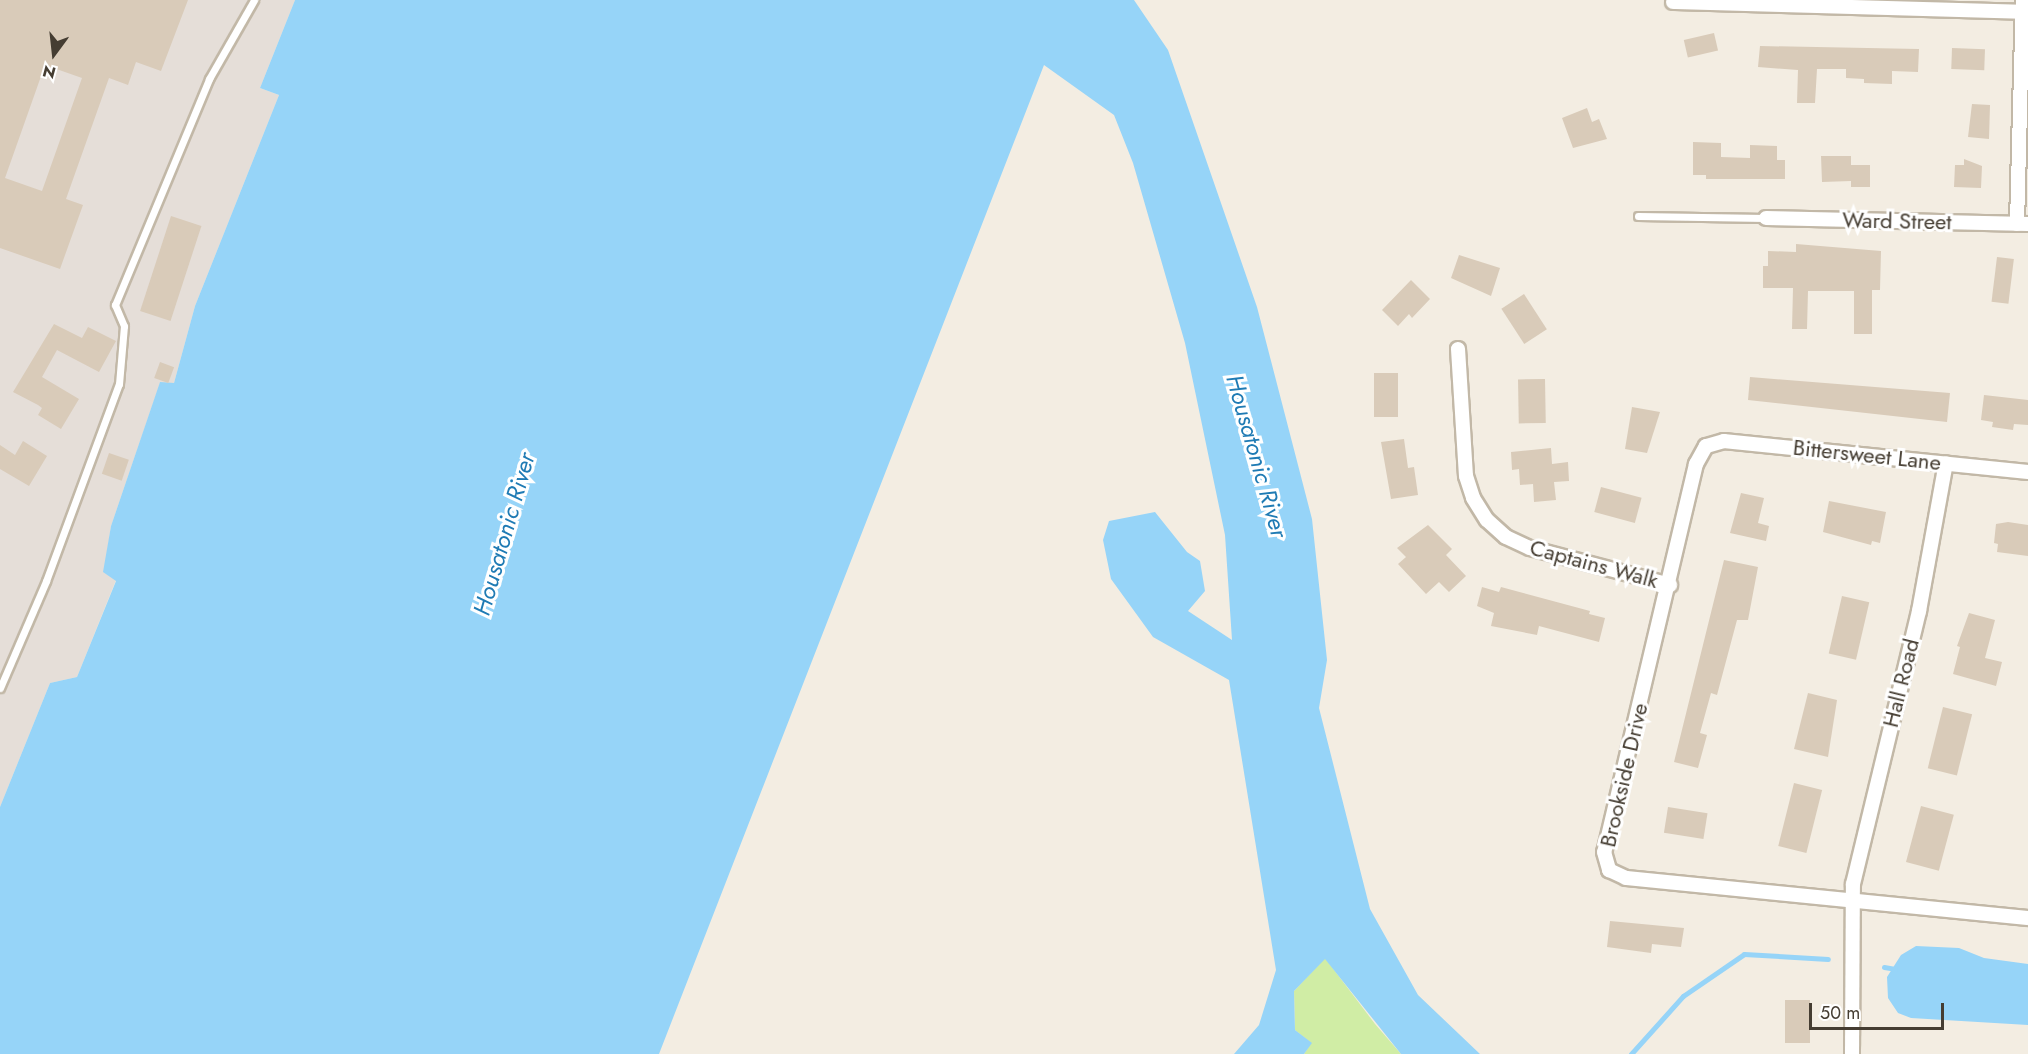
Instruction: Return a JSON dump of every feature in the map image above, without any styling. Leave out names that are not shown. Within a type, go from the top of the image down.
[{"type":"street","points":[[1673,2],[2023,6],[2022,224]]},
{"type":"street","name":"Ward Street","points":[[1766,218],[2022,224]]},
{"type":"street","name":"Captains Walk","points":[[1458,349],[1466,476],[1473,498],[1487,520],[1506,537],[1530,548],[1670,585]]},
{"type":"street","name":"Bittersweet Lane","points":[[1706,446],[1724,441],[2028,472]]},
{"type":"street","name":"Brookside Drive","points":[[1706,446],[1696,464],[1670,585],[1605,845],[1606,866],[1614,874],[1626,878],[2028,918]]},
{"type":"street","name":"Hall Road","points":[[1852,1054],[1853,884],[1919,610],[1946,463]]},
{"type":"lane","points":[[0,688],[46,581],[119,384],[124,326],[115,305],[209,79],[254,0]]},
{"type":"lane","points":[[1638,216],[1766,218]]},
{"type":"shaded area","points":[[0,0],[295,0],[260,88],[279,95],[195,306],[174,383],[160,383],[111,526],[104,572],[116,580],[77,677],[50,683],[0,807]]},
{"type":"green space","points":[[1325,958],[1401,1054],[1304,1054],[1311,1043],[1295,1030],[1294,991]]},
{"type":"water","name":"Housatonic River","points":[[295,0],[1134,0],[1168,50],[1257,307],[1312,519],[1327,660],[1319,708],[1370,909],[1418,995],[1480,1054],[1401,1054],[1325,959],[1294,991],[1295,1030],[1312,1043],[1304,1054],[1234,1054],[1259,1025],[1276,970],[1229,680],[1153,637],[1111,579],[1103,540],[1109,521],[1155,512],[1187,552],[1200,561],[1205,591],[1188,611],[1232,640],[1225,535],[1185,343],[1133,163],[1114,115],[1044,65],[659,1054],[0,1054],[0,807],[50,683],[77,677],[116,581],[103,572],[111,526],[160,382],[174,383],[195,306],[279,95],[260,88]]},
{"type":"water","points":[[1916,946],[1959,948],[1984,958],[2028,964],[2028,1025],[1911,1018],[1898,1013],[1888,998],[1887,977],[1901,955]]},
{"type":"building","points":[[0,0],[188,0],[161,71],[136,62],[128,85],[109,78],[66,199],[83,205],[60,269],[0,248]],"holes":[[[45,65],[82,78],[42,191],[5,178]]]},
{"type":"building","points":[[1714,33],[1718,51],[1688,58],[1684,40]]},
{"type":"building","points":[[1760,46],[1919,49],[1918,72],[1892,71],[1892,84],[1864,83],[1864,79],[1846,78],[1846,69],[1817,69],[1815,103],[1797,103],[1798,70],[1758,67]]},
{"type":"building","points":[[1952,48],[1985,49],[1984,70],[1951,69]]},
{"type":"building","points":[[1972,104],[1990,105],[1989,139],[1968,137]]},
{"type":"building","points":[[1587,108],[1592,122],[1599,119],[1607,139],[1573,148],[1562,118]]},
{"type":"building","points":[[1693,142],[1721,143],[1721,157],[1750,158],[1750,145],[1777,146],[1777,160],[1785,160],[1785,179],[1706,179],[1706,175],[1693,175]]},
{"type":"building","points":[[1821,156],[1851,156],[1851,165],[1870,165],[1870,187],[1851,187],[1851,181],[1822,182]]},
{"type":"building","points":[[1964,159],[1982,166],[1981,188],[1954,187],[1955,165],[1964,165]]},
{"type":"building","points":[[171,216],[201,226],[171,321],[140,311]]},
{"type":"building","points":[[1796,244],[1881,251],[1880,290],[1872,290],[1872,334],[1854,334],[1854,291],[1808,291],[1807,329],[1792,329],[1793,288],[1763,288],[1763,266],[1768,266],[1768,251],[1796,252]]},
{"type":"building","points":[[1459,255],[1500,268],[1491,296],[1451,278]]},
{"type":"building","points":[[1997,257],[2014,259],[2008,304],[1992,302]]},
{"type":"building","points":[[1411,280],[1430,299],[1412,318],[1409,314],[1398,326],[1382,310]]},
{"type":"building","points":[[1524,294],[1547,329],[1524,344],[1501,309]]},
{"type":"building","points":[[54,324],[82,338],[88,327],[116,341],[99,372],[57,350],[42,377],[79,399],[61,429],[38,415],[42,408],[13,392]]},
{"type":"building","points":[[160,362],[174,367],[168,383],[154,378]]},
{"type":"building","points":[[1374,373],[1398,373],[1398,417],[1374,417]]},
{"type":"building","points":[[1750,377],[1950,393],[1947,422],[1748,400]]},
{"type":"building","points":[[1518,379],[1545,379],[1546,423],[1519,423]]},
{"type":"building","points":[[1984,395],[2028,400],[2028,425],[2014,424],[2013,430],[1992,427],[1993,422],[1981,420]]},
{"type":"building","points":[[1632,407],[1660,412],[1647,453],[1625,449]]},
{"type":"building","points":[[1404,439],[1408,468],[1414,467],[1418,495],[1391,499],[1381,442]]},
{"type":"building","points":[[23,441],[47,456],[29,486],[0,469],[0,445],[15,455]]},
{"type":"building","points":[[1551,448],[1552,464],[1568,462],[1569,481],[1554,482],[1556,500],[1534,502],[1533,484],[1520,485],[1519,469],[1512,470],[1511,452]]},
{"type":"building","points":[[109,453],[129,460],[122,481],[102,474]]},
{"type":"building","points":[[1601,487],[1642,498],[1635,523],[1594,512]]},
{"type":"building","points":[[1741,493],[1764,498],[1758,523],[1769,526],[1766,541],[1730,533]]},
{"type":"building","points":[[1829,501],[1886,512],[1880,543],[1872,541],[1871,545],[1823,532]]},
{"type":"building","points":[[2008,522],[2028,525],[2028,556],[1997,552],[1998,544],[1994,543],[1996,524]]},
{"type":"building","points":[[1428,525],[1452,549],[1446,555],[1466,576],[1449,592],[1439,582],[1426,594],[1398,564],[1406,557],[1397,548]]},
{"type":"building","points":[[1724,560],[1758,567],[1748,620],[1737,620],[1717,695],[1711,693],[1700,733],[1707,735],[1698,768],[1674,762]]},
{"type":"building","points":[[1482,587],[1499,592],[1501,587],[1590,611],[1589,614],[1605,618],[1599,642],[1539,626],[1537,635],[1491,626],[1494,613],[1477,606]]},
{"type":"building","points":[[1842,596],[1869,602],[1856,660],[1829,653]]},
{"type":"building","points":[[1969,613],[1995,620],[1985,658],[2002,662],[1996,686],[1953,674],[1960,647],[1957,646]]},
{"type":"building","points":[[1808,693],[1837,700],[1828,757],[1794,749]]},
{"type":"building","points":[[1943,707],[1972,714],[1957,775],[1928,768]]},
{"type":"building","points":[[1794,783],[1822,790],[1806,853],[1778,846]]},
{"type":"building","points":[[1921,806],[1954,815],[1939,871],[1906,862]]},
{"type":"building","points":[[1668,807],[1708,813],[1703,839],[1664,833]]},
{"type":"building","points":[[1610,921],[1684,928],[1681,947],[1652,944],[1651,953],[1607,947]]},
{"type":"building","points":[[1785,1000],[1810,1000],[1810,1043],[1785,1043]]},
{"type":"waterway","points":[[1631,1054],[1683,996],[1744,954],[1828,959]]},
{"type":"waterway","points":[[1884,967],[1895,969]]}]
